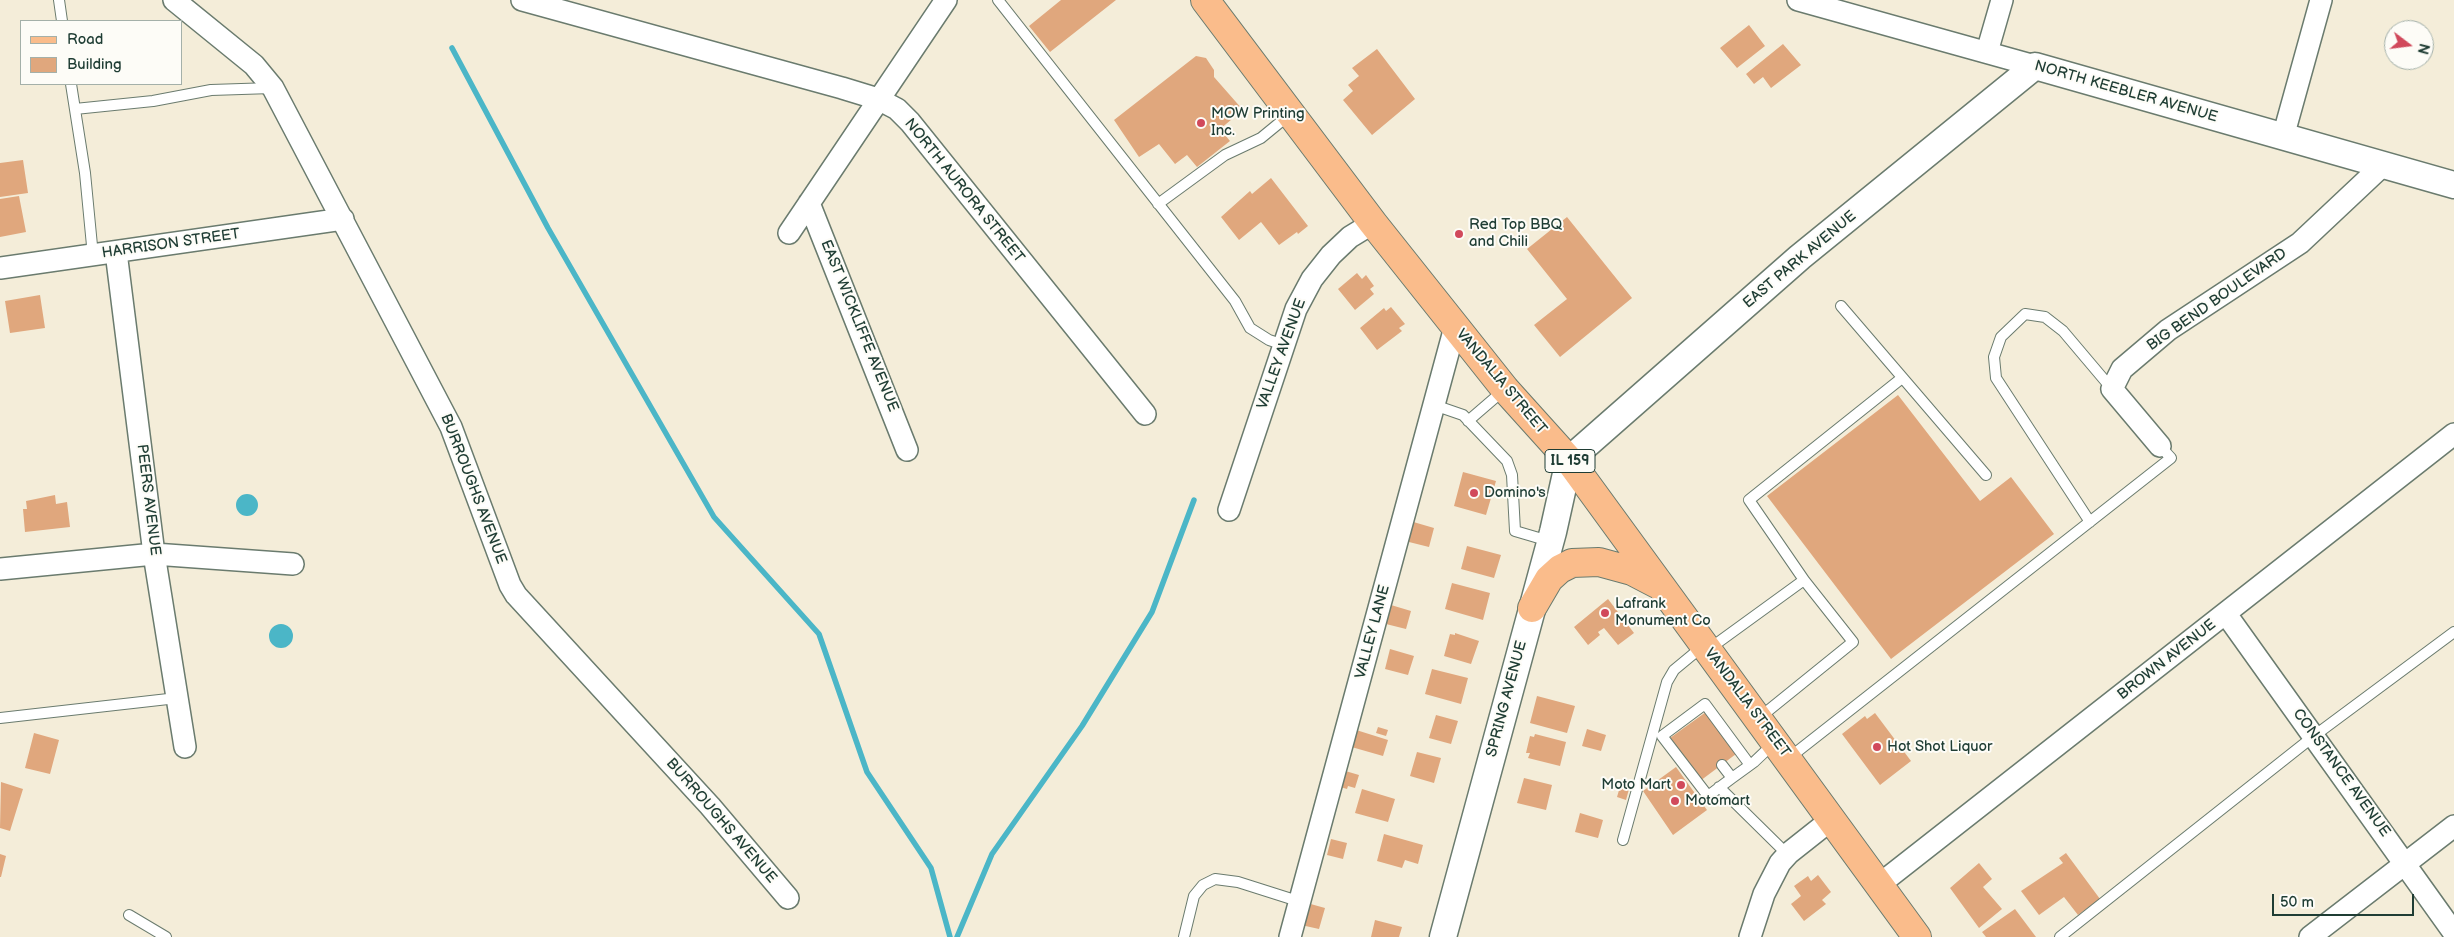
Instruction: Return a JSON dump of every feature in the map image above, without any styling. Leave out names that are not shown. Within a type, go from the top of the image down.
[{"type":"main road","name":"VANDALIA STREET","points":[[1205,0],[1372,224],[1505,389],[1569,460],[1705,648],[1880,884],[1916,937]]},
{"type":"main road","points":[[1532,608],[1549,579],[1560,569],[1572,564],[1598,562],[1632,571],[1660,586]]},
{"type":"street","name":"BURROUGHS AVENUE","points":[[174,0],[254,65],[273,88],[452,428],[510,585],[516,595],[710,806],[788,898]]},
{"type":"street","name":"NORTH AURORA STREET","points":[[522,0],[878,99],[897,109],[910,122],[1145,414]]},
{"type":"street","points":[[789,234],[946,0]]},
{"type":"street","name":"NORTH KEEBLER AVENUE","points":[[1798,0],[2454,185]]},
{"type":"street","points":[[1987,52],[2002,0]]},
{"type":"street","points":[[2283,137],[2322,0]]},
{"type":"street","name":"EAST PARK AVENUE","points":[[1569,460],[1800,257],[2035,66]]},
{"type":"street","name":"BIG BEND BOULEVARD","points":[[2112,389],[2122,369],[2168,330],[2300,243],[2383,165]]},
{"type":"street","name":"EAST WICKLIFFE AVENUE","points":[[809,202],[907,450]]},
{"type":"street","name":"HARRISON STREET","points":[[0,268],[343,219]]},
{"type":"street","name":"VALLEY AVENUE","points":[[1228,510],[1296,308],[1312,279],[1331,255],[1350,238],[1372,224]]},
{"type":"street","name":"PEERS AVENUE","points":[[116,252],[154,554],[185,747]]},
{"type":"street","name":"VALLEY LANE","points":[[1290,937],[1455,327]]},
{"type":"street","points":[[2112,389],[2160,446]]},
{"type":"street","name":"BROWN AVENUE","points":[[1880,884],[2454,434]]},
{"type":"street","name":"SPRING AVENUE","points":[[1443,937],[1550,542],[1569,460]]},
{"type":"street","points":[[0,569],[154,554],[293,564]]},
{"type":"street","name":"CONSTANCE AVENUE","points":[[2226,614],[2454,933]]},
{"type":"street","points":[[1750,937],[1764,894],[1774,874],[1788,855],[1832,819]]},
{"type":"street","points":[[2310,937],[2454,826]]},
{"type":"lane","points":[[59,0],[62,20]]},
{"type":"lane","points":[[998,0],[1235,301],[1250,328],[1268,340],[1284,344]]},
{"type":"lane","points":[[71,85],[85,173],[93,256]]},
{"type":"lane","points":[[75,109],[153,101],[211,90],[273,88]]},
{"type":"lane","points":[[1158,204],[1225,155],[1261,138],[1291,114]]},
{"type":"lane","points":[[1840,306],[1986,474]]},
{"type":"lane","points":[[2090,522],[1996,378],[1994,357],[2001,337],[2025,314],[2045,316],[2063,331],[2112,389]]},
{"type":"lane","points":[[1758,718],[1853,642],[1804,580],[1749,500],[1902,378]]},
{"type":"lane","points":[[1468,420],[1505,389]]},
{"type":"lane","points":[[1434,405],[1455,411],[1468,420],[1510,467],[1514,490],[1516,531],[1550,542]]},
{"type":"lane","points":[[1654,726],[1708,796],[1750,765],[1782,750],[2090,522],[2171,458],[2160,446]]},
{"type":"lane","points":[[1623,840],[1654,726],[1670,676],[1705,648],[1804,580]]},
{"type":"lane","points":[[2060,937],[2314,736],[2454,632]]},
{"type":"lane","points":[[0,718],[177,698]]},
{"type":"lane","points":[[1662,736],[1688,721],[1704,704],[1750,765]]},
{"type":"lane","points":[[1722,765],[1732,778]]},
{"type":"lane","points":[[1720,787],[1788,855]]},
{"type":"lane","points":[[1184,937],[1194,896],[1203,885],[1215,879],[1238,882],[1300,902]]},
{"type":"lane","points":[[130,915],[166,937]]},
{"type":"water","points":[[247,494],[255,497],[258,505],[255,513],[247,516],[239,513],[236,505],[239,497]]},
{"type":"water","points":[[276,624],[286,624],[293,631],[293,641],[286,648],[276,648],[269,641],[269,631]]},
{"type":"building","points":[[1061,0],[1116,0],[1050,52],[1029,26]]},
{"type":"building","points":[[1749,25],[1765,46],[1737,68],[1720,48]]},
{"type":"building","points":[[1783,44],[1801,65],[1771,88],[1763,77],[1754,84],[1746,74]]},
{"type":"building","points":[[1377,49],[1415,99],[1372,135],[1343,100],[1353,91],[1348,85],[1359,76],[1352,68]]},
{"type":"building","points":[[1196,56],[1206,58],[1214,70],[1214,77],[1243,110],[1220,129],[1230,141],[1197,167],[1187,155],[1175,164],[1159,144],[1139,157],[1114,120]]},
{"type":"building","points":[[23,160],[28,193],[0,197],[0,163]]},
{"type":"building","points":[[1271,178],[1308,226],[1279,245],[1261,222],[1239,240],[1221,217],[1250,191],[1252,194]]},
{"type":"building","points":[[19,196],[26,232],[0,237],[0,199]]},
{"type":"building","points":[[1567,217],[1632,298],[1560,357],[1534,325],[1567,299],[1527,249]]},
{"type":"building","points":[[1357,273],[1362,279],[1366,275],[1374,286],[1370,289],[1374,294],[1355,310],[1338,289]]},
{"type":"building","points":[[40,295],[45,328],[10,333],[5,301]]},
{"type":"building","points":[[1391,307],[1405,324],[1399,328],[1402,331],[1377,350],[1360,328],[1384,308],[1386,311]]},
{"type":"building","points":[[1898,395],[1980,501],[2011,477],[2054,534],[1891,659],[1767,496]]},
{"type":"building","points":[[1463,472],[1496,481],[1486,515],[1454,506]]},
{"type":"building","points":[[55,495],[56,504],[67,502],[70,527],[25,532],[23,509],[27,509],[26,501]]},
{"type":"building","points":[[1410,521],[1434,528],[1429,547],[1405,541]]},
{"type":"building","points":[[1467,546],[1501,555],[1494,578],[1461,569]]},
{"type":"building","points":[[1452,583],[1490,593],[1483,620],[1445,609]]},
{"type":"building","name":"Lafrank Monument Co","points":[[1608,599],[1634,633],[1618,645],[1604,628],[1598,632],[1600,635],[1588,645],[1574,627]]},
{"type":"building","points":[[1391,605],[1411,611],[1406,629],[1386,624]]},
{"type":"building","points":[[1455,633],[1479,641],[1471,664],[1444,656],[1450,634],[1455,635]]},
{"type":"building","points":[[1390,649],[1414,656],[1408,675],[1385,669]]},
{"type":"building","points":[[1432,669],[1468,678],[1461,704],[1425,694]]},
{"type":"building","points":[[1537,696],[1575,706],[1567,733],[1530,723]]},
{"type":"building","points":[[1706,712],[1736,754],[1700,781],[1670,738]]},
{"type":"building","name":"Hot Shot Liquor","points":[[1875,713],[1911,761],[1880,785],[1842,734],[1865,716],[1867,719]]},
{"type":"building","points":[[1436,715],[1458,721],[1451,744],[1429,738]]},
{"type":"building","points":[[1378,727],[1388,730],[1386,736],[1376,733]]},
{"type":"building","points":[[1353,729],[1388,740],[1383,756],[1348,746]]},
{"type":"building","points":[[1587,729],[1606,735],[1601,751],[1582,746]]},
{"type":"building","points":[[34,733],[59,740],[50,774],[25,768]]},
{"type":"building","points":[[1535,734],[1566,742],[1560,766],[1528,758],[1530,753],[1526,753],[1530,736],[1534,737]]},
{"type":"building","points":[[1417,752],[1441,758],[1434,783],[1410,776]]},
{"type":"building","name":"Motomart","points":[[1676,767],[1707,810],[1673,835],[1643,791]]},
{"type":"building","points":[[1342,770],[1359,775],[1355,788],[1348,786],[1347,789],[1337,786]]},
{"type":"building","points":[[1524,778],[1552,785],[1546,810],[1517,803]]},
{"type":"building","points":[[1622,780],[1631,782],[1626,800],[1617,797]]},
{"type":"building","points":[[1,782],[23,789],[10,831],[0,828]]},
{"type":"building","points":[[1362,789],[1395,799],[1388,822],[1355,813]]},
{"type":"building","points":[[1580,813],[1603,820],[1598,838],[1575,832]]},
{"type":"building","points":[[1384,834],[1423,845],[1418,864],[1405,860],[1402,868],[1377,861]]},
{"type":"building","points":[[1331,839],[1347,843],[1343,859],[1327,855]]},
{"type":"building","points":[[2066,853],[2100,899],[2078,915],[2064,897],[2039,915],[2021,891],[2063,863],[2059,858]]},
{"type":"building","points":[[0,854],[6,856],[1,877],[0,877]]},
{"type":"building","points":[[1979,863],[1992,879],[1983,887],[2002,909],[1979,928],[1950,888]]},
{"type":"building","points":[[1818,875],[1831,892],[1822,900],[1826,904],[1804,921],[1791,904],[1801,896],[1794,886],[1808,876],[1811,881]]},
{"type":"building","points":[[1307,903],[1325,908],[1319,929],[1301,925]]},
{"type":"building","points":[[2015,909],[2036,937],[1986,937],[1982,932]]},
{"type":"building","points":[[1375,920],[1402,927],[1399,937],[1371,937]]},
{"type":"waterway","points":[[452,48],[548,228],[714,517],[819,634],[867,772],[931,868],[950,937]]},
{"type":"waterway","points":[[957,937],[992,854],[1082,726],[1152,612],[1194,500]]},
{"type":"place","name":"MOW Printing Inc.","points":[[1201,123]]},
{"type":"place","name":"Red Top BBQ and Chili","points":[[1459,234]]},
{"type":"place","name":"Domino's","points":[[1474,493]]},
{"type":"place","name":"Lafrank Monument Co","points":[[1605,613]]},
{"type":"place","name":"Hot Shot Liquor","points":[[1877,747]]},
{"type":"place","name":"Moto Mart","points":[[1681,785]]},
{"type":"place","name":"Motomart","points":[[1675,801]]}]
